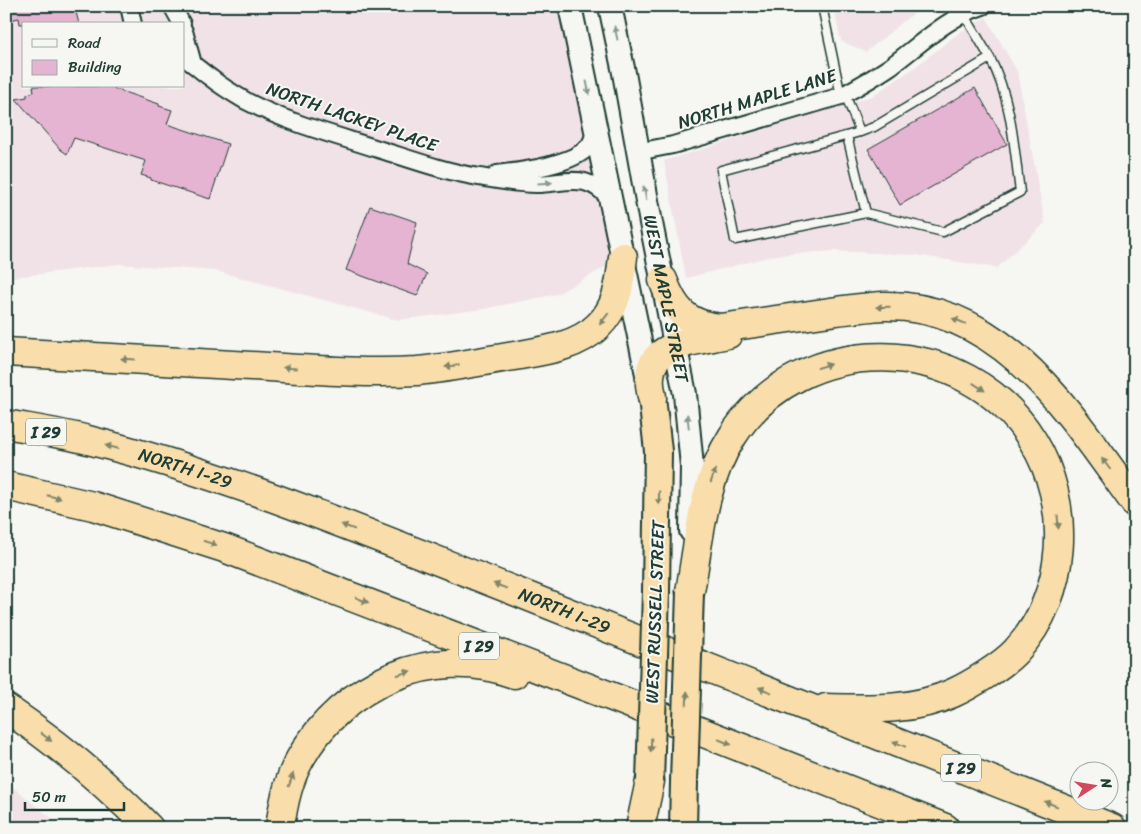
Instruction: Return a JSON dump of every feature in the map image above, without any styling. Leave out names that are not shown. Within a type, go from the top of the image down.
[{"type":"highway","points":[[6,352],[354,372],[418,371],[448,367],[543,350],[585,336],[598,326],[616,300],[623,257]]},
{"type":"highway","points":[[663,280],[670,299],[678,309],[696,324],[708,327],[721,328],[884,306],[928,311],[953,318],[988,335],[1017,357],[1040,379],[1065,409],[1135,503]]},
{"type":"highway","points":[[652,397],[651,369],[655,360],[663,351],[676,345],[837,311]]},
{"type":"highway","points":[[690,592],[706,501],[720,457],[732,436],[746,418],[762,401],[780,387],[800,375],[830,364],[869,357],[893,357],[917,360],[948,370],[983,388],[1002,404],[1018,421],[1036,447],[1053,484],[1057,506],[1059,528],[1056,570],[1045,605],[1035,624],[1015,652],[969,686],[953,694],[902,707],[811,708]]},
{"type":"highway","name":"WEST RUSSELL STREET","points":[[649,828],[659,483],[658,451],[652,397]]},
{"type":"highway","name":"NORTH I-29","points":[[6,424],[85,439],[240,487],[448,565],[1112,828]]},
{"type":"highway","name":"I 29","points":[[6,486],[93,506],[224,548],[623,701],[945,828]]},
{"type":"highway","name":"WEST RUSSELL STREET","points":[[683,828],[690,592]]},
{"type":"highway","points":[[280,828],[283,804],[290,782],[299,760],[314,737],[331,716],[347,702],[366,689],[388,678],[410,670],[452,664],[498,668],[575,697],[623,701]]},
{"type":"highway","points":[[6,708],[44,735],[97,778],[149,828]]},
{"type":"highway","points":[[640,828],[650,781]]},
{"type":"main road","name":"WEST MAPLE STREET","points":[[570,6],[652,397]]},
{"type":"main road","name":"WEST MAPLE STREET","points":[[610,6],[685,394],[692,466],[690,592]]},
{"type":"street","points":[[129,6],[133,22]]},
{"type":"street","points":[[172,6],[181,22]]},
{"type":"street","name":"NORTH MAPLE LANE","points":[[637,152],[673,145],[843,95],[866,83],[950,21],[983,6]]},
{"type":"street","name":"NORTH LACKEY PLACE","points":[[185,36],[189,61],[226,89],[265,110],[341,137],[448,170],[479,177],[535,184],[580,180],[603,191],[612,201]]},
{"type":"street","name":"NORTH LACKEY PLACE","points":[[479,177],[521,171],[572,158],[582,153],[590,145],[596,128]]},
{"type":"lane","points":[[822,6],[843,95],[860,132]]},
{"type":"lane","points":[[964,14],[990,58],[1000,76],[1009,108],[1020,192],[943,232],[866,213],[735,240],[721,170],[874,127],[990,58]]},
{"type":"lane","points":[[847,136],[866,213]]},
{"type":"shaded area","points":[[6,6],[570,6],[623,257],[557,294],[483,309],[398,320],[216,271],[118,264],[6,278]]},
{"type":"shaded area","points":[[833,6],[925,6],[866,52],[841,41]]},
{"type":"shaded area","points":[[986,17],[1017,71],[1045,223],[997,268],[916,255],[835,251],[776,255],[686,278],[664,161],[872,96],[914,68],[960,32]]},
{"type":"shaded area","points":[[6,782],[64,828],[6,828]]},
{"type":"building","points":[[6,6],[73,6],[78,22],[22,22],[20,24],[19,18],[6,21]]},
{"type":"building","points":[[33,88],[114,88],[172,110],[167,124],[228,144],[210,199],[141,175],[146,161],[74,138],[67,154],[60,149],[16,99],[27,97],[27,94],[34,92]]},
{"type":"building","points":[[975,88],[1007,144],[900,205],[868,149]]},
{"type":"building","points":[[370,206],[417,222],[407,264],[427,274],[417,296],[346,270]]}]
